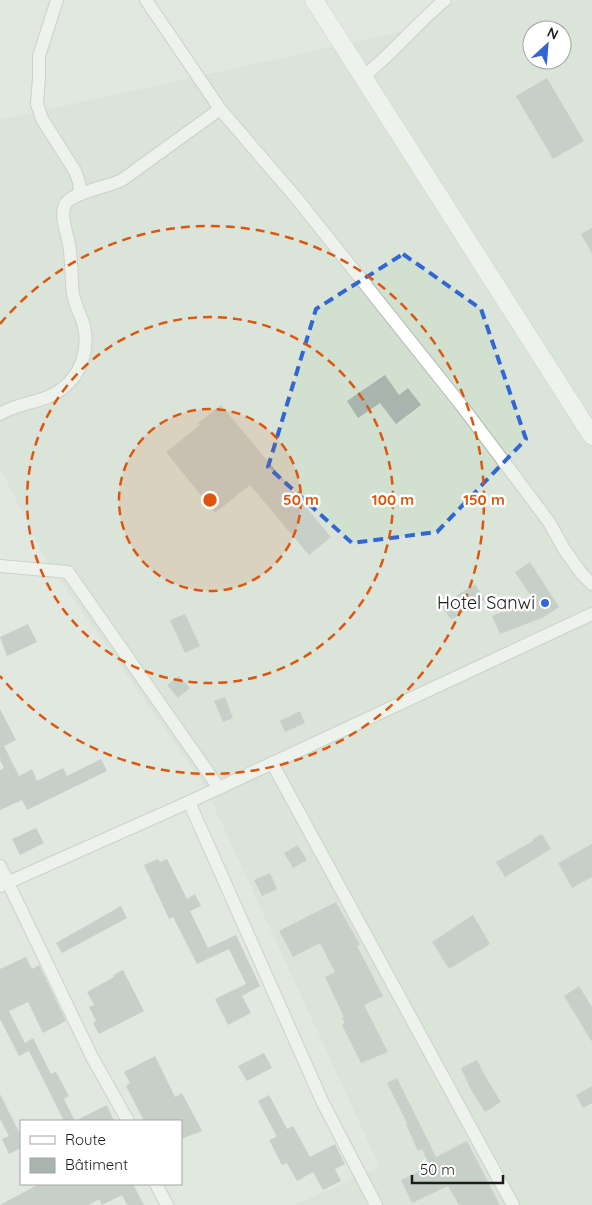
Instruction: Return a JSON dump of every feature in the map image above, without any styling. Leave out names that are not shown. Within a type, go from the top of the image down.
[{"type":"street","points":[[57,0],[38,56],[37,104],[42,119],[75,170],[80,194]]},
{"type":"street","points":[[146,0],[220,110],[298,200],[462,406],[550,522],[564,548],[592,584]]},
{"type":"street","points":[[314,0],[592,436]]},
{"type":"street","points":[[363,77],[381,63],[445,0]]},
{"type":"street","points":[[0,414],[12,407],[50,395],[63,388],[80,369],[86,343],[84,326],[76,308],[73,294],[71,255],[63,212],[65,204],[80,194],[122,180],[220,110]]},
{"type":"street","points":[[0,566],[68,572],[219,788]]},
{"type":"street","points":[[4,884],[219,788],[592,614]]},
{"type":"street","points":[[272,763],[513,1205]]},
{"type":"street","points":[[188,802],[323,1103],[376,1205]]},
{"type":"street","points":[[0,866],[4,884],[92,1057],[127,1120]]},
{"type":"street","points":[[157,1185],[167,1205]]},
{"type":"highlighted area","points":[[403,254],[481,309],[526,439],[437,532],[352,543],[268,467],[316,309]]},
{"type":"shaded area","points":[[459,0],[592,0],[592,1205],[295,1205],[380,1167],[204,785],[46,560],[0,468],[0,120],[405,31]]},
{"type":"building","points":[[547,78],[584,141],[553,159],[516,96]]},
{"type":"building","points":[[592,228],[592,254],[581,234]]},
{"type":"building","points":[[385,375],[399,395],[408,388],[421,405],[396,424],[380,403],[358,418],[347,401]]},
{"type":"building","points":[[221,405],[331,537],[309,555],[250,485],[215,513],[166,452],[200,425],[198,423]]},
{"type":"building","points":[[530,562],[559,607],[544,617],[500,634],[492,616],[533,599],[515,572]]},
{"type":"building","points":[[475,584],[485,600],[451,620],[441,605]]},
{"type":"building","points":[[185,614],[200,646],[185,653],[170,620]]},
{"type":"building","points":[[28,624],[37,642],[7,656],[0,637]]},
{"type":"building","points":[[179,676],[190,688],[178,698],[167,685]]},
{"type":"building","points":[[225,697],[233,718],[223,722],[214,701]]},
{"type":"building","points":[[0,709],[16,740],[4,746],[19,776],[32,769],[37,781],[63,768],[67,776],[101,759],[107,771],[27,810],[22,800],[0,810],[0,770],[4,768],[0,760]]},
{"type":"building","points":[[300,711],[305,723],[285,732],[280,721]]},
{"type":"building","points":[[36,828],[44,843],[20,855],[12,839]]},
{"type":"building","points":[[542,834],[551,849],[505,877],[496,862]]},
{"type":"building","points":[[592,844],[592,877],[572,888],[558,863]]},
{"type":"building","points":[[298,845],[307,860],[293,868],[284,853]]},
{"type":"building","points":[[158,859],[160,862],[167,859],[187,899],[195,894],[201,906],[190,911],[208,948],[236,935],[260,986],[242,996],[251,1013],[228,1025],[215,999],[246,984],[229,949],[197,964],[173,917],[169,919],[144,865]]},
{"type":"building","points":[[270,873],[277,889],[262,896],[254,880]]},
{"type":"building","points":[[336,902],[360,945],[357,946],[383,996],[364,1005],[388,1052],[361,1063],[342,1025],[345,1023],[342,1018],[344,1017],[325,977],[335,972],[320,943],[293,957],[279,931]]},
{"type":"building","points":[[121,906],[127,918],[62,953],[56,943]]},
{"type":"building","points":[[473,915],[490,944],[449,969],[432,942]]},
{"type":"building","points":[[26,957],[32,969],[39,965],[66,1021],[43,1033],[28,1002],[9,1011],[25,1043],[33,1038],[51,1074],[56,1072],[69,1096],[64,1099],[74,1120],[64,1120],[29,1051],[19,1056],[0,1019],[0,969]]},
{"type":"building","points":[[123,970],[144,1011],[99,1034],[93,1023],[96,1021],[89,1007],[94,1005],[87,992]]},
{"type":"building","points":[[579,986],[592,1007],[592,1042],[564,996]]},
{"type":"building","points":[[264,1053],[272,1068],[247,1081],[238,1066]]},
{"type":"building","points":[[155,1056],[175,1097],[182,1093],[202,1131],[182,1139],[182,1120],[143,1120],[126,1086],[130,1083],[124,1072]]},
{"type":"building","points":[[477,1060],[501,1102],[485,1112],[471,1090],[461,1068]]},
{"type":"building","points":[[397,1078],[436,1157],[467,1141],[500,1205],[459,1205],[448,1186],[412,1203],[401,1180],[430,1166],[422,1149],[418,1151],[407,1123],[387,1083]]},
{"type":"building","points":[[592,1086],[592,1103],[583,1108],[576,1095]]},
{"type":"building","points":[[0,1094],[20,1134],[20,1148],[9,1154],[2,1139],[9,1136],[0,1119]]},
{"type":"building","points":[[269,1095],[287,1129],[293,1126],[310,1157],[335,1144],[345,1164],[335,1169],[341,1181],[323,1190],[313,1172],[297,1181],[287,1163],[282,1165],[269,1140],[276,1137],[276,1135],[258,1101]]},
{"type":"building","points":[[107,1105],[114,1120],[77,1120]]},
{"type":"building","points":[[37,1185],[134,1185],[144,1205],[127,1205],[122,1195],[102,1205],[99,1199],[89,1205],[0,1205]]},
{"type":"place","name":"Hotel Sanwi","points":[[545,603]]}]
